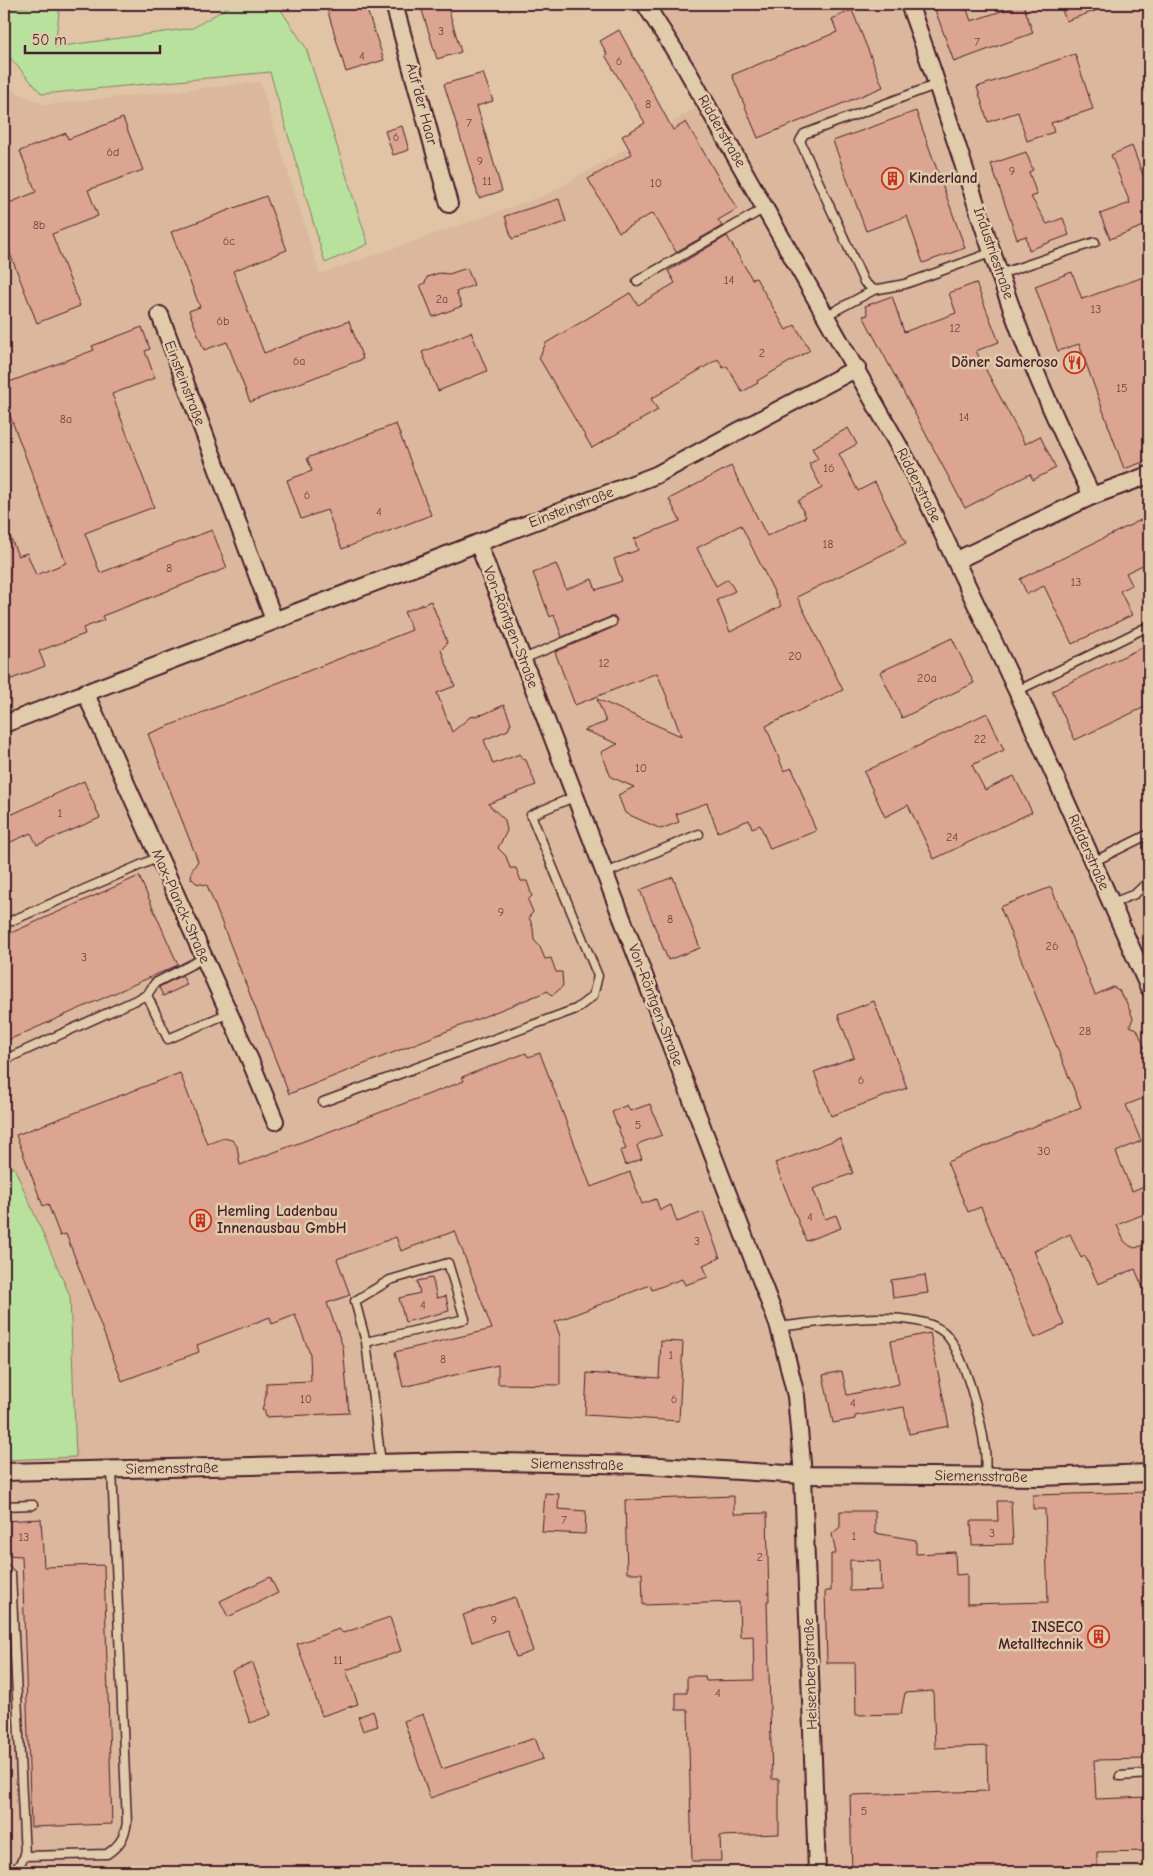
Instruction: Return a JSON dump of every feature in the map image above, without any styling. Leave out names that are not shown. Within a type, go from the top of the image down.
[{"type":"street","name":"Auf der Haar","points":[[394,4],[449,204]]},
{"type":"street","name":"Ridderstraße","points":[[645,4],[687,70],[857,368],[914,473],[957,560],[1017,691],[1149,988]]},
{"type":"street","name":"Industriestraße","points":[[909,4],[938,84],[1000,274],[1033,366],[1092,496]]},
{"type":"street","name":"Einsteinstraße","points":[[160,315],[274,620]]},
{"type":"street","name":"Einsteinstraße","points":[[4,724],[656,474],[857,368]]},
{"type":"street","points":[[957,560],[1092,496],[1149,475]]},
{"type":"street","name":"Von-Röntgen-Straße","points":[[478,543],[779,1327],[796,1396],[803,1475]]},
{"type":"street","name":"Max-Planck-Straße","points":[[84,692],[275,1121]]},
{"type":"street","name":"Siemensstraße","points":[[4,1472],[459,1461],[644,1465],[803,1475],[986,1476],[1149,1473]]},
{"type":"street","name":"Heisenbergstraße","points":[[803,1475],[817,1872]]},
{"type":"lane","points":[[874,290],[864,282],[800,141],[804,134],[938,84]]},
{"type":"lane","points":[[637,281],[765,208]]},
{"type":"lane","points":[[1000,274],[1095,242]]},
{"type":"lane","points":[[827,315],[874,290],[905,284],[993,252]]},
{"type":"lane","points":[[523,659],[612,622]]},
{"type":"lane","points":[[1017,691],[1149,626]]},
{"type":"lane","points":[[323,1102],[576,1010],[593,996],[598,976],[531,815],[576,796]]},
{"type":"lane","points":[[606,873],[699,834]]},
{"type":"lane","points":[[1093,862],[1149,834]]},
{"type":"lane","points":[[4,924],[159,857]]},
{"type":"lane","points":[[1112,904],[1136,894],[1149,881]]},
{"type":"lane","points":[[4,1060],[147,996],[155,983],[204,958]]},
{"type":"lane","points":[[147,996],[168,1039],[228,1013]]},
{"type":"lane","points":[[366,1342],[465,1320],[448,1263],[390,1280],[354,1301],[366,1342],[381,1463]]},
{"type":"lane","points":[[779,1327],[830,1320],[880,1318],[926,1323],[942,1330],[958,1353],[969,1381],[985,1450],[986,1476]]},
{"type":"lane","points":[[25,1856],[107,1854],[118,1846],[125,1836],[127,1823],[112,1469]]},
{"type":"lane","points":[[4,1506],[33,1505]]},
{"type":"lane","points":[[4,1568],[11,1575],[25,1856],[14,1872]]},
{"type":"lane","points":[[1120,1776],[1149,1774]]},
{"type":"shaded area","points":[[647,4],[1149,4],[1149,1872],[4,1872],[4,86],[45,105],[260,82],[320,274],[548,194],[708,101]]},
{"type":"green space","points":[[60,4],[55,47],[193,28],[233,4],[277,4],[306,48],[368,244],[325,263],[270,72],[42,94],[4,51],[6,8]]},
{"type":"green space","points":[[14,1167],[70,1296],[76,1457],[4,1460],[4,1172]]},
{"type":"building","points":[[343,4],[365,4],[384,60],[346,72],[327,9]]},
{"type":"building","points":[[420,4],[447,4],[461,52],[437,59]]},
{"type":"building","points":[[933,4],[965,4],[971,21],[1023,4],[1033,33],[954,62]]},
{"type":"building","points":[[1060,4],[1108,4],[1109,6],[1066,21]]},
{"type":"building","points":[[852,10],[883,87],[758,138],[732,75],[837,32],[832,19]]},
{"type":"building","points":[[619,30],[673,130],[686,122],[737,209],[718,220],[722,226],[676,252],[653,213],[619,232],[588,179],[632,154],[622,136],[645,123],[605,55],[607,54],[600,41]]},
{"type":"building","points":[[1075,54],[1093,109],[1051,123],[1054,132],[1027,141],[1018,112],[988,122],[977,87]]},
{"type":"building","points":[[483,73],[493,101],[477,106],[502,191],[479,198],[444,84]]},
{"type":"building","name":"Kinderland","points":[[916,111],[965,248],[923,263],[907,216],[866,231],[833,141]]},
{"type":"building","points":[[123,118],[143,170],[88,190],[98,216],[52,234],[80,306],[37,323],[4,238],[4,205],[36,192],[20,151],[66,133],[68,139]]},
{"type":"building","points":[[402,126],[409,150],[393,155],[385,131]]},
{"type":"building","points":[[1132,146],[1149,191],[1149,224],[1110,239],[1100,214],[1130,203],[1111,155]]},
{"type":"building","points":[[1026,152],[1033,170],[1029,172],[1037,195],[1031,197],[1047,224],[1063,218],[1069,235],[1029,250],[1026,236],[1017,239],[991,164]]},
{"type":"building","points":[[266,196],[287,250],[233,271],[264,353],[349,321],[363,359],[250,402],[227,342],[204,350],[189,311],[200,307],[171,232]]},
{"type":"building","points":[[559,199],[566,222],[512,239],[505,216]]},
{"type":"building","points":[[727,236],[752,279],[756,278],[786,330],[795,325],[810,350],[742,392],[727,366],[723,368],[718,359],[651,399],[658,410],[592,448],[539,358],[546,343],[630,293],[638,305],[675,283],[668,271]]},
{"type":"building","points":[[467,268],[474,285],[456,292],[462,306],[433,317],[420,285],[425,283],[427,277],[439,273],[449,274]]},
{"type":"building","points":[[1072,272],[1082,299],[1149,275],[1149,460],[1124,469],[1079,344],[1058,351],[1035,286]]},
{"type":"building","points":[[976,283],[999,342],[976,351],[1025,444],[1040,436],[1056,468],[1033,480],[1030,474],[965,508],[863,316],[868,315],[865,306],[892,296],[904,332],[956,313],[949,293]]},
{"type":"building","points":[[142,327],[150,349],[145,351],[155,378],[112,394],[154,507],[85,533],[100,573],[212,530],[227,568],[102,616],[104,620],[83,628],[85,634],[39,651],[45,666],[4,682],[4,521],[18,556],[27,553],[36,575],[66,563],[4,400],[4,384],[94,350],[92,346]]},
{"type":"building","points":[[471,332],[487,371],[438,391],[422,352]]},
{"type":"building","points":[[396,424],[431,515],[342,549],[327,510],[301,519],[287,480],[312,471],[307,458]]},
{"type":"building","points":[[848,428],[857,444],[839,454],[858,491],[875,482],[906,543],[797,597],[843,690],[766,726],[784,771],[792,768],[816,831],[770,849],[760,825],[752,828],[749,820],[718,832],[707,803],[676,814],[679,822],[661,829],[625,813],[618,795],[634,787],[611,777],[601,752],[618,744],[584,730],[606,722],[597,699],[681,736],[667,697],[657,673],[575,705],[555,652],[614,627],[617,620],[615,617],[610,617],[562,637],[554,615],[550,617],[533,573],[556,564],[566,589],[592,579],[596,590],[622,581],[614,559],[638,550],[634,539],[680,521],[669,499],[731,466],[767,536],[806,517],[798,501],[822,488],[809,464],[818,459],[812,448]],"holes":[[[741,525],[781,606],[730,632],[717,600],[735,591],[728,579],[716,586],[697,548]]]},
{"type":"building","points":[[1149,516],[1149,562],[1126,573],[1132,585],[1120,591],[1132,615],[1072,644],[1044,586],[1027,594],[1020,579]]},
{"type":"building","points":[[431,601],[446,639],[447,643],[441,650],[455,686],[437,693],[452,732],[470,717],[484,714],[504,705],[511,723],[508,730],[484,740],[493,764],[520,754],[522,759],[526,760],[536,785],[488,804],[505,820],[507,831],[498,848],[506,856],[510,868],[516,868],[521,881],[527,881],[532,896],[528,900],[533,912],[529,917],[533,928],[534,940],[540,947],[545,959],[551,958],[556,972],[562,972],[563,986],[552,996],[548,991],[289,1094],[207,885],[196,883],[191,878],[192,870],[198,861],[148,734],[412,630],[404,612]]},
{"type":"building","points":[[952,638],[974,683],[902,718],[880,672]]},
{"type":"building","points":[[1149,644],[1149,705],[1075,740],[1052,691]]},
{"type":"building","points":[[987,713],[1004,750],[972,765],[985,790],[1014,776],[1032,812],[934,859],[908,805],[885,817],[864,772]]},
{"type":"building","points":[[84,781],[100,818],[37,845],[31,833],[4,845],[4,818]]},
{"type":"building","points":[[139,876],[178,965],[4,1042],[4,936]]},
{"type":"building","points":[[673,877],[700,948],[668,960],[640,890]]},
{"type":"building","points":[[1051,887],[1095,995],[1113,987],[1119,990],[1133,1018],[1130,1026],[1137,1029],[1149,1058],[1149,1096],[1126,1105],[1141,1141],[1116,1152],[1132,1191],[1149,1184],[1149,1212],[1117,1225],[1124,1241],[1130,1246],[1135,1248],[1149,1243],[1149,1303],[1135,1269],[1098,1284],[1085,1256],[1081,1258],[1070,1234],[1034,1251],[1064,1325],[1035,1338],[981,1207],[968,1212],[947,1162],[1081,1107],[1000,907]]},
{"type":"building","points":[[182,975],[187,985],[163,996],[159,987]]},
{"type":"building","points":[[874,1001],[907,1088],[831,1116],[814,1072],[854,1057],[838,1015]]},
{"type":"building","points":[[526,1053],[528,1057],[540,1053],[591,1187],[630,1172],[642,1204],[656,1199],[660,1210],[671,1205],[677,1222],[703,1212],[720,1258],[703,1265],[708,1277],[685,1285],[682,1279],[652,1290],[650,1285],[555,1322],[560,1336],[560,1385],[498,1384],[498,1365],[403,1387],[395,1352],[492,1329],[455,1231],[401,1251],[396,1237],[337,1259],[350,1295],[327,1303],[343,1347],[349,1413],[265,1417],[265,1410],[262,1410],[266,1395],[266,1383],[311,1381],[310,1354],[295,1315],[272,1324],[270,1317],[197,1345],[199,1352],[122,1381],[66,1234],[60,1236],[48,1204],[43,1206],[16,1135],[180,1073],[207,1144],[224,1138],[232,1140],[237,1146],[240,1165],[464,1081],[462,1077]]},
{"type":"building","points":[[650,1104],[662,1135],[640,1143],[637,1146],[642,1159],[625,1165],[620,1151],[626,1149],[612,1112],[627,1105],[630,1111]]},
{"type":"building","points":[[840,1138],[853,1173],[813,1189],[825,1219],[836,1215],[841,1228],[806,1241],[775,1163]]},
{"type":"building","points":[[925,1275],[928,1293],[893,1298],[891,1280]]},
{"type":"building","points":[[432,1278],[437,1298],[446,1296],[449,1311],[405,1322],[399,1298],[420,1293],[417,1281]]},
{"type":"building","points":[[930,1333],[949,1426],[909,1434],[904,1407],[855,1416],[855,1419],[833,1423],[823,1375],[842,1371],[847,1395],[899,1384],[891,1341]]},
{"type":"building","points":[[661,1341],[683,1342],[679,1421],[585,1415],[587,1373],[659,1378]]},
{"type":"building","points":[[1148,1492],[1149,1759],[1094,1760],[1096,1799],[1149,1797],[1149,1851],[1097,1852],[1097,1872],[852,1872],[850,1795],[988,1791],[987,1746],[935,1748],[933,1691],[905,1693],[901,1714],[856,1715],[855,1663],[827,1663],[825,1591],[831,1591],[831,1554],[836,1554],[832,1534],[840,1527],[840,1511],[875,1511],[875,1533],[916,1540],[916,1554],[955,1552],[956,1575],[967,1574],[967,1604],[1048,1602],[1045,1509],[1033,1509],[1033,1495]],"holes":[[[850,1560],[880,1561],[881,1590],[850,1591]]]},
{"type":"building","points":[[545,1493],[559,1494],[558,1509],[586,1511],[585,1534],[542,1532]]},
{"type":"building","points":[[734,1496],[734,1514],[767,1513],[769,1601],[767,1601],[772,1779],[779,1779],[779,1834],[720,1836],[721,1861],[692,1861],[688,1710],[676,1710],[676,1693],[687,1693],[687,1676],[705,1676],[706,1681],[754,1680],[753,1636],[740,1637],[739,1602],[643,1605],[642,1573],[627,1573],[625,1500]]},
{"type":"building","points":[[997,1501],[1011,1501],[1013,1544],[972,1545],[971,1521],[998,1521]]},
{"type":"building","points":[[41,1519],[44,1567],[104,1565],[112,1824],[31,1827],[22,1556],[4,1555],[4,1521]]},
{"type":"building","points":[[270,1577],[278,1593],[228,1617],[220,1601]]},
{"type":"building","points":[[515,1597],[533,1651],[516,1657],[507,1630],[472,1642],[463,1615]]},
{"type":"building","points":[[390,1617],[401,1651],[346,1670],[358,1704],[322,1716],[297,1644],[339,1629],[343,1633]]},
{"type":"building","points":[[253,1663],[271,1715],[250,1723],[232,1671]]},
{"type":"building","points":[[373,1711],[378,1726],[363,1731],[358,1717]]},
{"type":"building","points":[[423,1714],[442,1769],[535,1738],[543,1759],[430,1798],[404,1721]]},
{"type":"place","name":"Kinderland","points":[[893,178]]},
{"type":"place","name":"Döner Sameroso","points":[[1074,362]]},
{"type":"place","name":"Hemling Ladenbau Innenausbau GmbH","points":[[201,1220]]},
{"type":"place","name":"INSECO Metalltechnik","points":[[1099,1636]]}]
